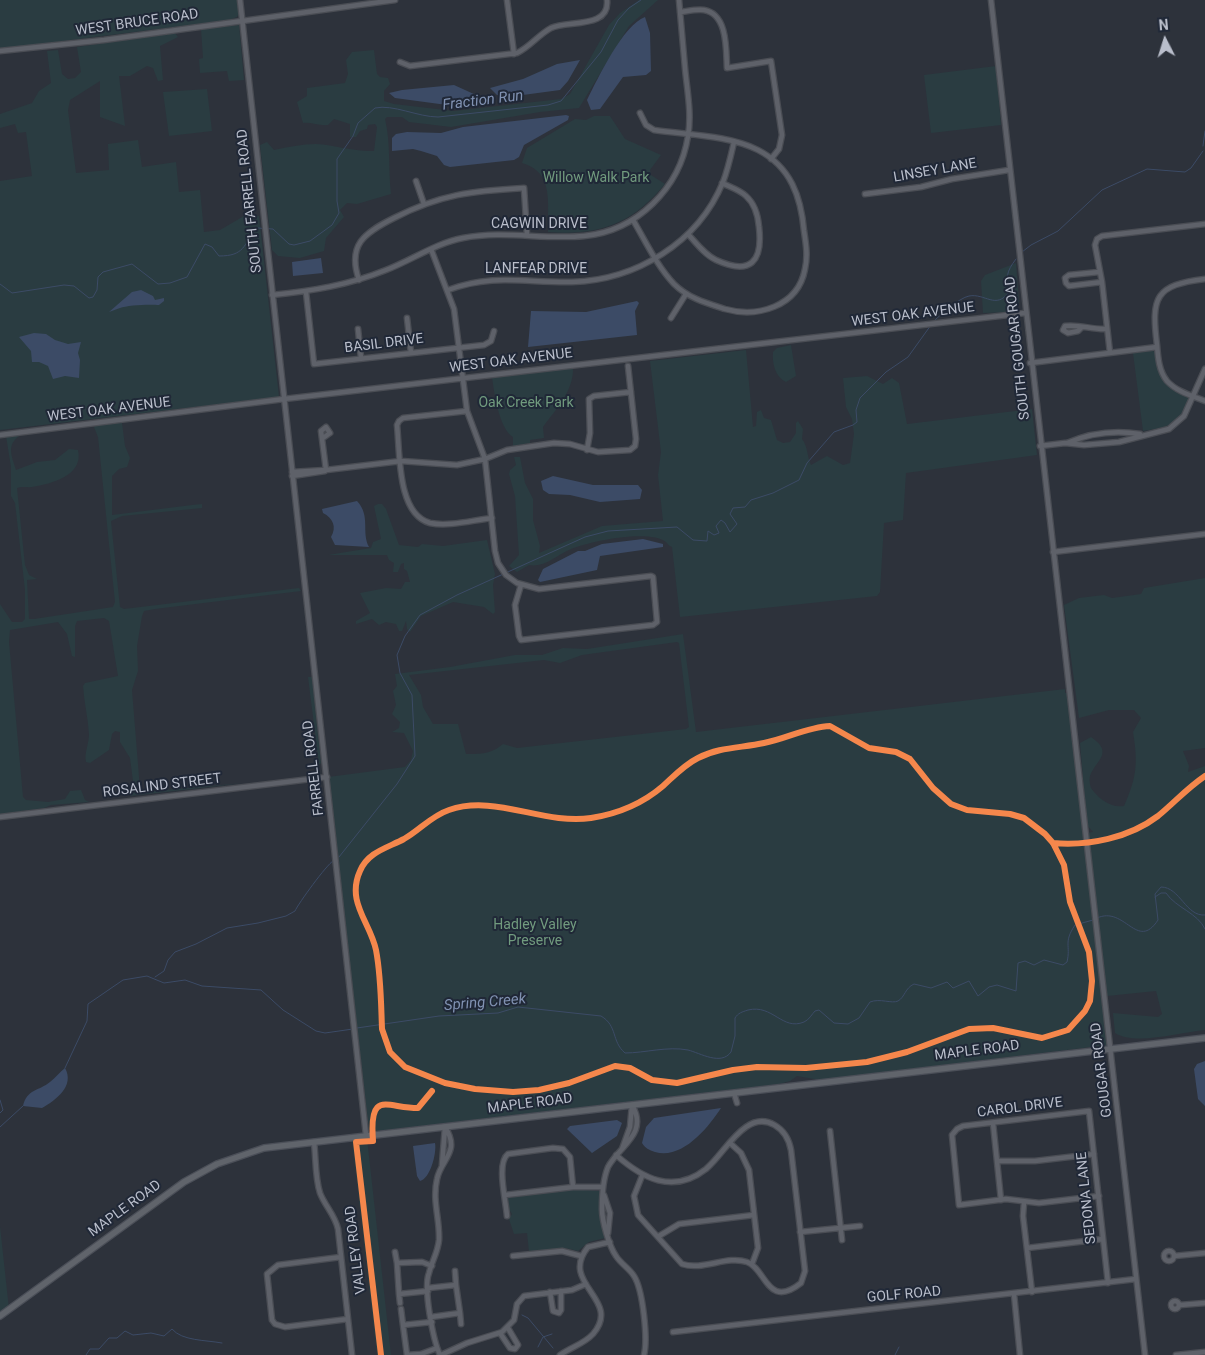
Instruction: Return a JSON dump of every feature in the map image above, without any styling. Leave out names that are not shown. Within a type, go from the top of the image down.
[{"type":"main road","name":"MAPLE ROAD","points":[[0,1316],[201,1171],[248,1152],[366,1135],[1205,1038]]},
{"type":"street","name":"SOUTH FARRELL ROAD","points":[[240,0],[284,399]]},
{"type":"street","name":"WEST BRUCE ROAD","points":[[0,51],[104,40],[365,2],[395,0]]},
{"type":"street","points":[[507,0],[514,54]]},
{"type":"street","points":[[400,62],[410,66],[514,54],[527,49],[551,28],[598,19],[608,5],[607,0]]},
{"type":"street","name":"CAGWIN DRIVE","points":[[272,295],[306,292],[359,280],[444,243],[473,236],[585,236],[614,230],[648,210],[669,186],[678,170],[688,136],[689,104],[679,0]]},
{"type":"street","name":"SOUTH GOUGAR ROAD","points":[[991,0],[1030,363],[1070,692]]},
{"type":"street","points":[[680,12],[704,10],[719,20],[723,29],[728,68],[770,61],[782,135],[779,149],[771,159]]},
{"type":"street","points":[[633,220],[656,259],[675,284],[686,294],[737,312],[764,312],[777,306],[789,298],[799,285],[805,270],[807,254],[802,208],[795,188],[786,173],[771,159],[758,151],[734,142],[654,130],[646,125],[640,113]]},
{"type":"street","name":"LANFEAR DRIVE","points":[[448,290],[466,283],[493,279],[571,282],[604,278],[636,268],[656,259],[688,234],[701,218],[722,183],[734,142]]},
{"type":"street","name":"LINSEY LANE","points":[[865,194],[921,187],[952,179],[1010,170]]},
{"type":"street","points":[[416,181],[424,204]]},
{"type":"street","points":[[688,234],[716,260],[736,266],[746,266],[755,260],[760,252],[761,243],[758,215],[746,196],[722,183]]},
{"type":"street","points":[[359,280],[355,267],[355,254],[366,234],[424,204],[441,198],[474,191],[524,188],[527,235]]},
{"type":"street","points":[[1110,353],[1102,282],[1095,245],[1097,239],[1102,236],[1205,224]]},
{"type":"street","points":[[431,249],[454,309],[467,411],[485,459],[495,551],[505,574],[521,585],[539,589],[653,577],[657,622],[653,625],[522,640],[519,636],[515,609],[516,596],[521,585]]},
{"type":"street","points":[[1099,272],[1069,275],[1065,278],[1066,283],[1069,286],[1102,282]]},
{"type":"street","points":[[1205,279],[1178,283],[1167,288],[1159,297],[1154,313],[1160,369],[1166,380],[1175,388],[1205,401]]},
{"type":"street","name":"BASIL DRIVE","points":[[306,292],[314,364],[484,345],[491,341],[494,331]]},
{"type":"street","points":[[671,318],[686,294]]},
{"type":"street","name":"WEST OAK AVENUE","points":[[0,435],[284,399],[1025,312]]},
{"type":"street","points":[[407,318],[411,352]]},
{"type":"street","points":[[1082,327],[1094,330],[1107,329]]},
{"type":"street","points":[[358,329],[361,358]]},
{"type":"street","points":[[1030,363],[1157,347]]},
{"type":"street","points":[[628,366],[633,358]]},
{"type":"street","points":[[292,474],[401,461],[457,465],[485,459],[507,450],[554,443],[570,444],[587,450],[604,452],[630,450],[635,446],[636,439],[628,366],[621,359]]},
{"type":"street","points":[[1065,443],[1082,436],[1117,432],[1141,434],[1162,431],[1175,426],[1184,416],[1205,368]]},
{"type":"street","points":[[587,450],[590,433],[589,399],[594,396],[631,392]]},
{"type":"street","name":"FARRELL ROAD","points":[[284,399],[366,1135]]},
{"type":"street","points":[[467,411],[399,420],[397,425],[408,505],[419,518],[430,523],[443,524],[492,518]]},
{"type":"street","points":[[1040,446],[1065,443],[1091,445],[1126,440],[1141,434]]},
{"type":"street","points":[[322,438],[326,470]]},
{"type":"street","points":[[1053,552],[1205,534]]},
{"type":"street","name":"GOUGAR ROAD","points":[[1070,692],[1145,1355]]},
{"type":"street","name":"ROSALIND STREET","points":[[0,817],[327,777]]},
{"type":"street","points":[[734,1093],[737,1103]]},
{"type":"street","points":[[608,1234],[610,1213],[603,1187],[607,1170],[616,1155],[631,1141],[635,1130],[635,1111],[632,1105]]},
{"type":"street","name":"CAROL DRIVE","points":[[1001,1200],[959,1205],[952,1139],[955,1131],[963,1126],[1089,1111]]},
{"type":"street","name":"SEDONA LANE","points":[[1089,1111],[1108,1283]]},
{"type":"street","points":[[616,1155],[642,1176],[668,1182],[689,1178],[706,1169],[746,1127],[756,1123],[767,1122],[780,1128],[790,1142],[805,1271],[801,1283],[796,1288],[780,1291],[769,1287],[759,1270],[752,1264],[741,1261],[686,1265],[642,1221],[634,1206],[634,1196],[642,1176]]},
{"type":"street","points":[[993,1123],[1001,1200],[1039,1203],[1099,1196]]},
{"type":"street","points":[[439,1173],[450,1151],[449,1133],[445,1127]]},
{"type":"street","points":[[445,1127],[444,1151],[434,1202],[439,1244],[428,1278],[431,1319],[440,1355],[467,1343],[500,1334],[514,1320],[517,1304],[524,1296],[578,1288],[586,1284]]},
{"type":"street","points":[[830,1131],[842,1240]]},
{"type":"street","points":[[314,1142],[318,1186],[336,1220],[352,1355]]},
{"type":"street","points":[[730,1143],[741,1153],[748,1167],[758,1248],[752,1264]]},
{"type":"street","points":[[507,1216],[502,1162],[504,1157],[513,1152],[553,1148],[563,1149],[570,1157],[573,1187]]},
{"type":"street","points":[[997,1161],[1035,1161],[1094,1154]]},
{"type":"street","points":[[505,1195],[573,1187],[603,1187]]},
{"type":"street","points":[[604,1194],[602,1208],[604,1224],[610,1242],[616,1256],[630,1270],[638,1283],[646,1342],[644,1355]]},
{"type":"street","points":[[1024,1202],[1032,1292]]},
{"type":"street","points":[[659,1236],[679,1224],[754,1215]]},
{"type":"street","points":[[800,1232],[860,1226]]},
{"type":"street","points":[[1027,1248],[1103,1239]]},
{"type":"street","points":[[560,1355],[586,1341],[596,1330],[600,1317],[598,1302],[578,1269],[581,1256],[588,1247],[610,1242]]},
{"type":"street","points":[[513,1256],[562,1251],[581,1256]]},
{"type":"street","points":[[395,1252],[400,1303]]},
{"type":"street","points":[[1174,1256],[1205,1253]]},
{"type":"street","points":[[341,1257],[273,1267],[267,1274],[272,1320],[280,1327],[348,1319]]},
{"type":"street","points":[[396,1263],[422,1262],[432,1266]]},
{"type":"street","points":[[455,1271],[461,1324]]},
{"type":"street","name":"GOLF ROAD","points":[[673,1332],[1136,1279]]},
{"type":"street","points":[[400,1294],[456,1285]]},
{"type":"street","points":[[550,1292],[555,1313],[562,1310],[561,1291]]},
{"type":"street","points":[[1014,1294],[1020,1355]]},
{"type":"street","points":[[1180,1305],[1205,1303]]},
{"type":"street","points":[[401,1309],[407,1355],[421,1354],[437,1348]]},
{"type":"street","points":[[403,1325],[460,1313]]},
{"type":"street","points":[[500,1334],[510,1348],[515,1349],[518,1345],[508,1328]]},
{"type":"street","points":[[1176,1355],[1205,1352]]},
{"type":"green space","points":[[0,0],[237,0],[239,13],[237,17],[229,20],[0,49]]},
{"type":"green space","points":[[639,0],[658,0],[629,26],[579,108],[540,112],[451,127],[409,122],[402,117],[387,117],[385,119],[391,194],[357,204],[347,203],[340,210],[344,217],[326,238],[324,251],[300,258],[278,256],[272,250],[260,145],[267,142],[274,150],[316,144],[374,151],[377,127],[375,124],[368,125],[367,129],[360,131],[356,137],[350,137],[350,124],[334,119],[328,125],[303,123],[297,102],[307,96],[307,88],[345,83],[348,74],[346,60],[352,52],[374,50],[377,74],[380,77],[388,78],[390,84],[384,91],[384,101],[394,104],[454,111],[561,99],[570,94],[609,25],[620,13]]},
{"type":"green space","points":[[239,25],[244,80],[229,81],[227,71],[200,73],[199,59],[203,58],[201,29]]},
{"type":"green space","points":[[175,33],[178,37],[160,46],[163,80],[158,81],[153,68],[147,66],[130,76],[119,76],[125,126],[100,117],[100,81],[70,100],[68,110],[76,173],[109,170],[108,144],[138,140],[142,167],[176,162],[179,192],[200,190],[204,232],[220,230],[244,216],[259,216],[279,397],[0,430],[0,181],[32,176],[26,132],[18,133],[15,124],[0,128],[0,114],[32,103],[39,91],[51,83],[47,51],[58,50],[62,74],[68,79],[75,78],[81,72],[77,47]]},
{"type":"green space","points":[[996,66],[1001,125],[931,133],[924,75]]},
{"type":"green space","points":[[207,89],[212,131],[169,136],[163,92]]},
{"type":"green space","name":"Willow Walk Park","points":[[594,116],[610,116],[625,139],[661,155],[650,170],[651,175],[665,184],[640,209],[627,218],[613,224],[583,232],[548,232],[547,191],[540,174],[533,167],[522,163],[527,148],[575,119],[586,120]]},
{"type":"green space","points":[[1016,263],[1019,302],[1010,312],[983,313],[981,281],[985,275]]},
{"type":"green space","points":[[791,345],[796,376],[786,382],[779,377],[775,369],[773,352],[777,348]]},
{"type":"green space","points":[[746,350],[753,427],[756,426],[757,412],[761,410],[764,418],[771,420],[777,440],[783,443],[790,442],[796,433],[796,423],[798,421],[803,429],[802,439],[811,465],[827,456],[843,465],[850,463],[854,434],[852,419],[846,407],[843,378],[867,376],[883,384],[892,378],[899,383],[907,424],[1032,409],[1037,455],[906,473],[903,520],[884,523],[880,592],[877,596],[680,617],[672,547],[658,538],[647,536],[605,540],[580,546],[545,563],[529,565],[517,572],[509,566],[519,555],[515,496],[509,474],[510,470],[516,465],[514,457],[520,457],[525,483],[533,499],[533,520],[540,546],[539,553],[602,526],[663,521],[658,475],[661,452],[650,361]]},
{"type":"green space","points":[[1151,350],[1155,352],[1157,367],[1165,381],[1190,399],[1181,414],[1172,423],[1160,428],[1143,431],[1133,353]]},
{"type":"green space","name":"Oak Creek Park","points":[[573,367],[573,376],[567,392],[543,427],[544,438],[530,440],[530,443],[513,446],[513,437],[504,426],[498,410],[492,377]]},
{"type":"green space","points":[[122,423],[125,446],[130,458],[127,467],[119,469],[112,476],[112,515],[202,504],[202,508],[122,516],[111,521],[120,607],[124,609],[299,588],[301,591],[155,609],[144,611],[142,616],[137,646],[138,671],[132,690],[140,789],[142,792],[244,783],[130,796],[134,789],[130,758],[120,742],[120,732],[115,731],[112,734],[109,750],[90,763],[86,762],[89,734],[83,686],[85,683],[118,676],[109,621],[104,618],[77,621],[75,626],[75,657],[72,656],[67,634],[58,622],[10,630],[9,642],[23,797],[26,800],[48,802],[65,799],[70,791],[81,790],[85,800],[89,802],[51,805],[44,808],[0,814],[0,604],[12,622],[22,622],[25,619],[25,590],[15,503],[11,496],[11,467],[6,436],[19,436],[11,447],[16,470],[37,462],[55,460],[69,449],[78,450],[79,459],[76,466],[65,477],[40,486],[17,488],[25,565],[29,575],[37,579],[27,580],[29,619],[34,619],[113,607],[115,602],[98,437],[94,427],[97,424]]},
{"type":"green space","points":[[382,504],[386,509],[399,545],[418,547],[422,544],[443,546],[487,540],[495,574],[493,585],[495,612],[493,614],[484,607],[453,602],[421,616],[410,632],[407,629],[406,621],[402,631],[399,631],[396,624],[386,622],[379,625],[372,619],[356,624],[356,621],[370,613],[360,593],[386,588],[401,589],[405,582],[410,582],[407,571],[404,569],[404,563],[401,564],[398,572],[393,572],[394,563],[389,560],[387,555],[328,555],[371,548],[373,542],[381,539],[374,506]]},
{"type":"green space","points":[[1205,578],[1205,748],[1183,751],[1189,766],[1188,772],[1205,766],[1205,1030],[1158,1037],[1124,1037],[1115,1033],[1113,1013],[1158,1017],[1162,1014],[1156,991],[1107,996],[1087,833],[1093,832],[1087,825],[1080,743],[1091,737],[1102,748],[1103,752],[1090,776],[1091,788],[1105,802],[1114,806],[1124,806],[1132,787],[1135,770],[1136,753],[1133,732],[1141,718],[1134,710],[1109,710],[1079,718],[1064,605],[1079,598],[1104,595],[1112,598],[1141,594],[1144,588]]},
{"type":"green space","name":"Hadley Valley Preserve","points":[[683,634],[696,732],[1065,689],[1065,693],[1068,693],[1108,1045],[820,1080],[797,1076],[790,1081],[779,1084],[377,1131],[369,1130],[328,777],[405,767],[411,760],[413,751],[404,733],[392,732],[399,728],[400,722],[392,714],[396,705],[393,691],[397,686],[395,674],[450,667],[515,655],[542,655],[563,648],[587,649]],"holes":[[[679,643],[689,727],[686,729],[517,748],[503,744],[490,752],[466,754],[458,724],[433,724],[423,707],[421,695],[409,675],[544,660],[560,663],[582,655]]]},
{"type":"green space","points":[[308,677],[312,677],[321,763],[319,765]]},
{"type":"green space","points":[[367,1138],[391,1355],[377,1355],[352,1140]]},
{"type":"green space","points":[[569,1189],[600,1191],[605,1238],[589,1242],[578,1251],[565,1248],[529,1252],[527,1233],[514,1234],[509,1219],[512,1214],[509,1209],[508,1198]]},
{"type":"green space","points":[[0,1226],[9,1309],[0,1315]]},
{"type":"water","points":[[645,17],[650,33],[651,71],[646,75],[623,77],[600,109],[591,110],[587,100],[612,53],[628,30]]},
{"type":"water","points":[[580,60],[568,81],[560,90],[508,97],[497,95],[490,88],[523,79],[557,64]]},
{"type":"water","points":[[454,85],[487,100],[447,105],[395,98],[389,93],[402,90]]},
{"type":"water","points":[[569,116],[568,120],[524,145],[519,157],[514,160],[450,167],[444,165],[437,156],[421,151],[413,149],[392,151],[392,138],[396,134],[407,132],[441,133],[463,127]]},
{"type":"water","points":[[321,258],[323,273],[293,276],[292,262]]},
{"type":"water","points":[[141,290],[153,296],[155,300],[164,298],[164,301],[159,305],[128,306],[109,312],[132,292]]},
{"type":"water","points":[[637,301],[639,303],[635,311],[637,335],[528,347],[531,311],[586,312]]},
{"type":"water","points":[[34,333],[46,334],[55,340],[68,344],[81,342],[78,353],[80,360],[79,378],[65,376],[53,379],[48,366],[39,362],[32,362],[31,351],[19,337]]},
{"type":"water","points":[[553,476],[593,485],[638,485],[642,490],[640,499],[600,502],[570,495],[549,494],[543,490],[541,481]]},
{"type":"water","points":[[357,501],[364,512],[369,547],[335,545],[331,537],[334,530],[333,523],[323,513],[322,509]]},
{"type":"water","points":[[643,539],[663,544],[663,547],[600,556],[597,570],[540,582],[538,580],[543,569],[578,551],[585,551],[602,544]]},
{"type":"water","points":[[1205,1061],[1205,1106],[1198,1099],[1194,1069],[1197,1064]]},
{"type":"water","points":[[65,1068],[68,1081],[58,1097],[42,1108],[23,1106],[30,1093],[46,1085]]},
{"type":"water","points":[[721,1108],[702,1133],[684,1147],[675,1151],[655,1152],[647,1149],[642,1143],[646,1127],[654,1118]]},
{"type":"water","points":[[617,1120],[622,1123],[617,1136],[592,1153],[567,1129],[570,1126]]},
{"type":"water","points":[[435,1143],[435,1153],[430,1171],[420,1181],[417,1176],[413,1146]]},
{"type":"waterway","name":"Fraction Run","points":[[0,284],[12,293],[64,285],[74,286],[89,298],[93,297],[97,290],[98,277],[103,272],[132,264],[158,284],[170,283],[187,277],[205,244],[212,247],[219,256],[234,254],[239,252],[257,228],[273,229],[289,244],[294,245],[310,241],[332,225],[339,213],[337,201],[337,159],[353,136],[358,123],[375,108],[398,109],[438,117],[548,105],[561,101],[601,52],[618,20],[629,8],[641,0]]},
{"type":"waterway","points":[[1203,146],[1205,131]]},
{"type":"waterway","points":[[1022,252],[1031,245],[1058,231],[1102,190],[1147,169],[1185,172],[1191,168],[1203,151]]},
{"type":"waterway","points":[[933,322],[965,297],[975,296],[995,300],[1000,300],[1004,297],[1009,292],[1007,278],[1010,268],[1016,259]]},
{"type":"waterway","points":[[339,857],[397,784],[415,756],[412,695],[400,673],[397,655],[405,636],[420,615],[457,595],[585,537],[608,531],[677,527],[693,540],[707,541],[708,531],[714,535],[719,533],[716,526],[721,520],[730,532],[737,524],[730,514],[733,508],[745,507],[751,500],[773,493],[799,480],[807,463],[834,432],[857,422],[856,410],[860,398],[886,372],[908,357],[931,325]]},
{"type":"waterway","points":[[155,977],[164,971],[168,960],[175,952],[196,944],[227,928],[258,923],[286,916],[295,911],[325,869],[333,861]]},
{"type":"waterway","name":"Spring Creek","points":[[1097,918],[1115,917],[1137,930],[1144,931],[1150,929],[1158,920],[1155,894],[1161,887],[1168,888],[1193,911],[1205,915]]},
{"type":"waterway","points":[[1155,897],[1161,893],[1166,893],[1175,903],[1202,923],[1205,929]]},
{"type":"waterway","name":"Spring Creek","points":[[357,1028],[439,1016],[498,1013],[518,1007],[601,1016],[610,1024],[618,1044],[625,1053],[680,1049],[710,1057],[722,1058],[731,1052],[735,1036],[735,1018],[748,1010],[757,1009],[764,1011],[783,1021],[796,1024],[806,1021],[815,1011],[819,1010],[834,1023],[848,1024],[859,1018],[870,1002],[898,1001],[914,984],[931,988],[947,982],[953,988],[969,981],[978,996],[989,987],[997,985],[1016,991],[1018,963],[1025,961],[1034,965],[1044,960],[1063,965],[1067,962],[1068,940],[1071,931],[1075,925],[1093,920]]},
{"type":"waterway","name":"Spring Creek","points":[[65,1068],[87,1021],[88,1004],[123,980],[147,976],[164,983],[185,980],[202,986],[261,990],[283,1010],[316,1031],[325,1033],[353,1029]]},
{"type":"waterway","points":[[0,1100],[3,1110],[0,1113]]},
{"type":"waterway","name":"Spring Creek","points":[[0,1127],[23,1106]]},
{"type":"waterway","points":[[522,1315],[528,1318],[553,1348]]},
{"type":"waterway","points":[[86,1355],[90,1349],[99,1349],[109,1338],[117,1338],[125,1331],[133,1335],[151,1333],[164,1336],[172,1329],[176,1333],[188,1338],[222,1343]]},
{"type":"waterway","points":[[538,1347],[543,1337],[552,1334]]},
{"type":"waterway","points":[[895,1355],[899,1347]]},
{"type":"cycle path","points":[[830,726],[869,748],[896,752],[910,759],[933,788],[951,804],[967,810],[1010,814],[1024,818],[1045,834],[1053,843],[1064,865],[1070,902],[1089,952],[1092,981],[1090,1001],[1085,1011],[1068,1030],[1042,1038],[993,1028],[969,1029],[907,1052],[867,1062],[806,1068],[757,1067],[733,1070],[677,1083],[652,1080],[630,1068],[615,1066],[569,1083],[539,1090],[513,1092],[475,1089],[445,1083],[405,1067],[390,1052],[382,1029],[380,980],[376,950],[360,912],[356,892],[356,882],[360,871],[373,855],[404,839],[431,819],[449,810],[466,806],[484,805],[501,807],[573,819],[610,814],[647,798],[688,764],[706,754],[755,745],[830,726]]},
{"type":"cycle path","points":[[1053,843],[1094,842],[1134,830],[1158,816],[1192,785],[1205,776]]},
{"type":"cycle path","name":"VALLEY ROAD","points":[[381,1355],[356,1142],[373,1141],[372,1125],[377,1108],[382,1105],[418,1108],[432,1091]]}]
